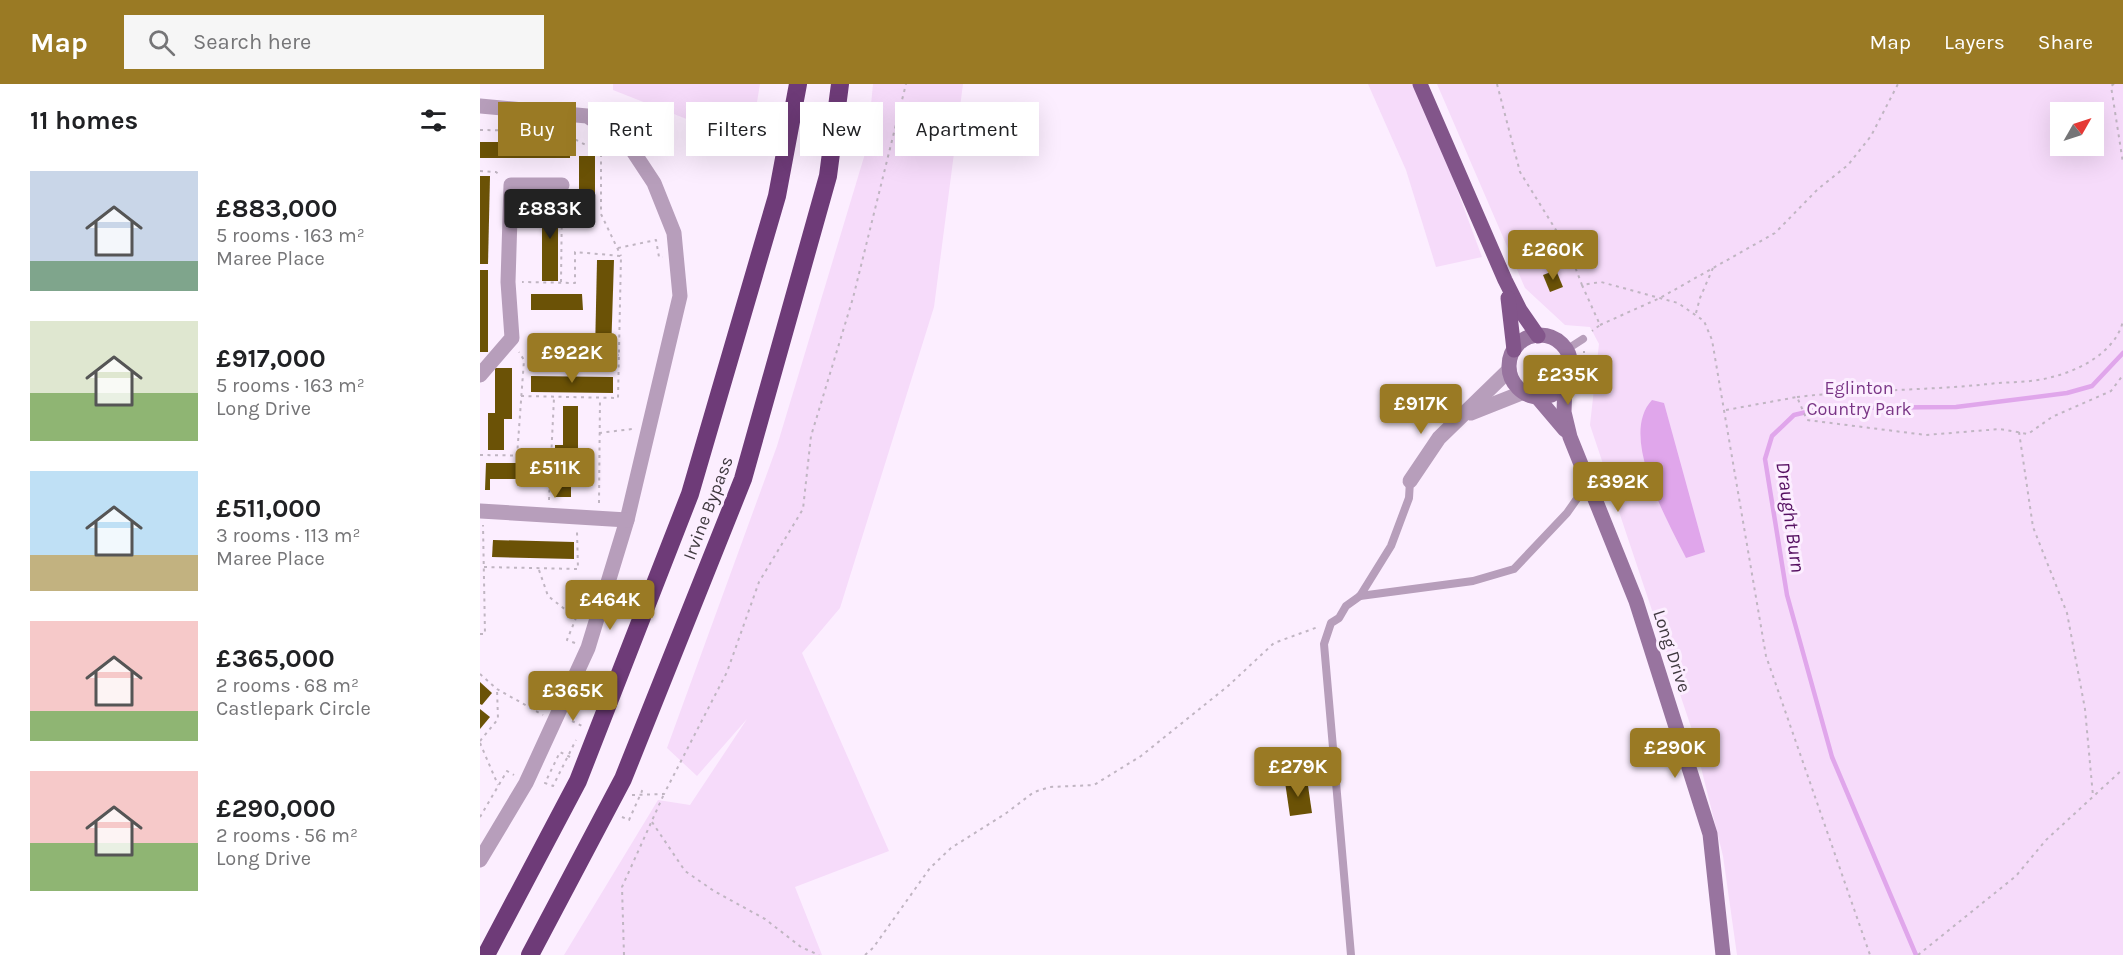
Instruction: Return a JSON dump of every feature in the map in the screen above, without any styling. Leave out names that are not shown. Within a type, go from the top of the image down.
[{"type":"highway","name":"Irvine Bypass","points":[[486,955],[578,781],[690,494],[777,196],[798,84]]},
{"type":"highway","name":"Irvine Bypass","points":[[530,955],[623,779],[743,479],[828,176],[840,84]]},
{"type":"main road","points":[[1420,84],[1505,280],[1520,310],[1538,336]]},
{"type":"main road","points":[[1505,280],[1514,350],[1509,370],[1512,379],[1531,395],[1553,394],[1565,384],[1571,367],[1566,350],[1554,339],[1538,336],[1524,340],[1514,350]]},
{"type":"main road","name":"Long Drive","points":[[1565,384],[1564,412],[1570,437],[1636,601],[1710,834],[1723,955]]},
{"type":"main road","name":"Long Drive","points":[[1531,395],[1570,437]]},
{"type":"street","points":[[480,106],[587,116],[627,142],[654,183],[674,233],[680,296],[627,520],[588,648],[526,783],[480,860]]},
{"type":"street","points":[[480,375],[512,338],[508,282],[511,185],[562,185]]},
{"type":"street","points":[[1410,481],[1438,438],[1463,417],[1509,370]]},
{"type":"street","points":[[1463,417],[1498,400],[1531,395]]},
{"type":"street","points":[[481,511],[627,520]]},
{"type":"lane","points":[[1566,350],[1583,339]]},
{"type":"lane","points":[[1351,955],[1324,644],[1331,623],[1339,618],[1346,606],[1360,596],[1391,546],[1409,498],[1410,481]]},
{"type":"lane","points":[[1360,596],[1473,580],[1514,569],[1544,540],[1588,483]]},
{"type":"path","points":[[624,955],[622,887],[664,794],[727,672],[759,582],[803,509],[811,435],[853,298],[906,84]]},
{"type":"path","points":[[1497,84],[1520,172],[1569,251],[1582,285],[1601,282],[1660,298],[1696,313],[1704,321],[1712,340],[1767,656],[1870,955]]},
{"type":"path","points":[[1600,326],[1660,298],[1775,233],[1818,189],[1848,165],[1871,136],[1898,84]]},
{"type":"path","points":[[2114,84],[2111,86],[2123,163]]},
{"type":"path","points":[[480,130],[559,131],[601,153],[601,214],[621,256],[618,398],[521,396]]},
{"type":"path","points":[[480,171],[495,172],[511,185]]},
{"type":"path","points":[[561,282],[562,185]]},
{"type":"path","points":[[618,248],[656,240],[658,257],[676,255]]},
{"type":"path","points":[[508,282],[575,283],[575,252],[621,256]]},
{"type":"path","points":[[1696,313],[1700,297],[1713,268]]},
{"type":"path","points":[[1725,411],[1797,397],[1855,390],[1950,388],[2051,378],[2087,364],[2119,336],[2123,321]]},
{"type":"path","points":[[567,335],[568,353],[619,355]]},
{"type":"path","points":[[512,338],[524,360],[517,456]]},
{"type":"path","points":[[1797,397],[1807,420],[1926,435],[2000,429],[2028,434],[2052,417],[2110,391],[2123,375]]},
{"type":"path","points":[[548,515],[554,397]]},
{"type":"path","points":[[599,519],[600,398]]},
{"type":"path","points":[[599,433],[634,429]]},
{"type":"path","points":[[2019,432],[2033,526],[2067,613],[2085,709],[2093,796]]},
{"type":"path","points":[[480,455],[550,456]]},
{"type":"path","points":[[480,634],[485,634],[481,511]]},
{"type":"path","points":[[484,567],[578,569],[576,517]]},
{"type":"path","points":[[538,568],[548,596],[576,618]]},
{"type":"path","points":[[865,955],[873,948],[930,868],[951,848],[1005,814],[1034,792],[1050,787],[1094,785],[1141,756],[1228,686],[1274,643],[1331,623]]},
{"type":"path","points":[[480,675],[497,689],[557,718],[583,726],[563,763]]},
{"type":"path","points":[[497,689],[498,719],[480,742],[498,785]]},
{"type":"path","points":[[1918,955],[1924,953],[2016,876],[2046,840],[2123,769]]},
{"type":"path","points":[[480,817],[507,771],[526,783]]},
{"type":"path","points":[[631,795],[664,794]]},
{"type":"path","points":[[652,822],[685,871],[714,891],[765,919],[801,947],[819,955]]},
{"type":"green space","points":[[613,84],[760,84],[757,102],[686,102],[686,119],[674,114],[674,102],[643,102],[613,90]]},
{"type":"green space","points":[[873,84],[963,84],[961,102],[895,102],[895,156],[954,156],[934,307],[840,608],[802,653],[889,851],[795,887],[822,955],[564,955],[658,800],[690,805],[747,719],[697,776],[667,748],[777,446],[864,156],[883,156],[883,102],[871,102]]},
{"type":"green space","points":[[1368,84],[1418,84],[1482,257],[1436,267],[1406,170]]},
{"type":"green space","name":"Eglinton Country Park","points":[[1437,84],[2123,84],[2123,955],[1737,955],[1723,856],[1691,727],[1590,425],[1599,344],[1590,327],[1565,325],[1525,288]]},
{"type":"shaded area","points":[[1652,400],[1664,403],[1705,552],[1686,558],[1658,501],[1643,456],[1640,435],[1643,416]]},
{"type":"building","points":[[480,142],[498,142],[498,156],[570,156],[570,158],[480,158]]},
{"type":"building","points":[[579,156],[595,156],[595,213],[579,213]]},
{"type":"building","points":[[480,176],[490,176],[488,264],[480,264]]},
{"type":"building","points":[[542,199],[558,199],[558,281],[542,281]]},
{"type":"building","points":[[597,260],[614,260],[611,353],[595,352]]},
{"type":"building","points":[[480,270],[488,270],[488,352],[480,352]]},
{"type":"building","points":[[1556,270],[1563,287],[1550,292],[1543,275]]},
{"type":"building","points":[[531,294],[582,294],[583,310],[531,310]]},
{"type":"building","points":[[495,368],[512,368],[512,419],[504,419],[504,450],[488,450],[488,413],[495,413]]},
{"type":"building","points":[[531,376],[613,377],[613,393],[531,392]]},
{"type":"building","points":[[563,406],[578,406],[578,462],[571,462],[571,497],[555,497],[555,445],[563,445]]},
{"type":"building","points":[[486,463],[544,463],[544,479],[490,479],[490,490],[485,490]]},
{"type":"building","points":[[493,540],[574,542],[574,559],[492,557]]},
{"type":"building","points":[[480,682],[492,693],[482,705],[480,704]]},
{"type":"building","points":[[480,709],[490,717],[480,729]]},
{"type":"building","points":[[1307,779],[1312,813],[1290,816],[1285,782]]},
{"type":"waterway","name":"Draught Burn","points":[[1916,955],[1832,757],[1787,595],[1765,459],[1772,436],[1794,415],[1823,408],[1956,407],[2067,393],[2092,386],[2123,353]]}]
